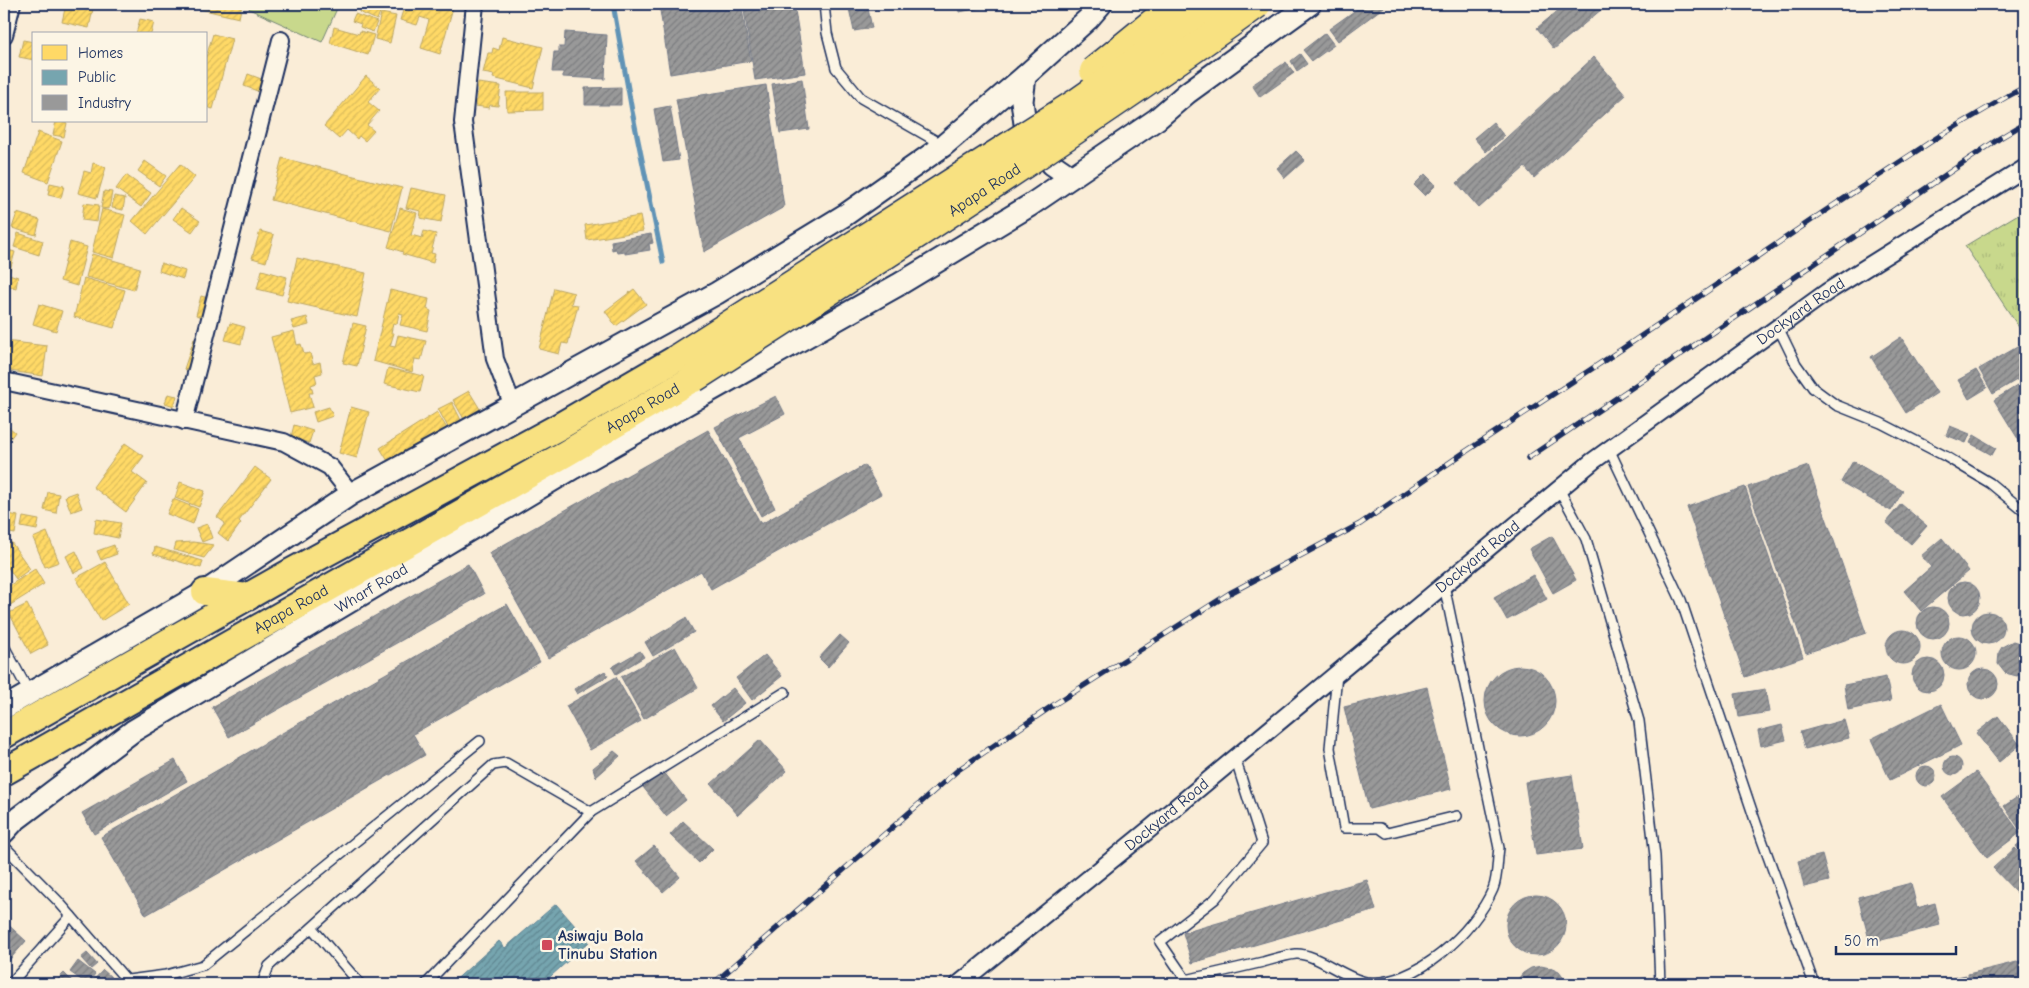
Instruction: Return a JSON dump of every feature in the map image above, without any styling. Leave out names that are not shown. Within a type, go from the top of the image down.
[{"type":"highway","points":[[971,171],[1176,4]]},
{"type":"highway","name":"Apapa Road","points":[[686,368],[971,171],[1078,102],[1218,4]]},
{"type":"highway","name":"Apapa Road","points":[[686,368],[1004,178],[1149,82],[1257,4]]},
{"type":"main road","name":"Apapa Road","points":[[4,735],[248,597],[562,425],[686,368]]},
{"type":"main road","name":"Apapa Road","points":[[4,772],[565,454],[686,368]]},
{"type":"main road","points":[[205,592],[248,597]]},
{"type":"street","points":[[4,35],[12,4]]},
{"type":"street","points":[[475,4],[462,122],[495,359],[513,406]]},
{"type":"street","points":[[4,708],[205,592],[351,494],[717,293],[861,204],[943,146],[1025,76],[1088,19],[1101,4]]},
{"type":"street","name":"Wharf Road","points":[[4,832],[14,821],[133,731],[471,528],[754,365],[898,285],[1029,206],[1157,120],[1187,93],[1310,4]]},
{"type":"street","points":[[184,421],[281,40]]},
{"type":"street","points":[[1025,76],[1022,101],[1025,124],[1052,164],[1071,177]]},
{"type":"street","name":"Dockyard Road","points":[[961,983],[1609,449],[1826,292],[2025,168]]},
{"type":"street","points":[[861,204],[880,218],[895,236],[903,254],[903,268],[898,285]]},
{"type":"street","points":[[4,381],[184,421],[236,430],[284,442],[330,467],[351,494]]},
{"type":"lane","points":[[824,4],[827,33],[836,68],[861,98],[943,146]]},
{"type":"lane","points":[[1778,328],[1796,364],[1814,388],[1836,405],[1881,423],[1945,456],[1990,483],[2025,512]]},
{"type":"lane","points":[[1609,449],[1680,600],[1757,826],[1814,984]]},
{"type":"lane","points":[[1559,489],[1586,539],[1639,721],[1655,856],[1660,984]]},
{"type":"lane","points":[[1235,758],[1262,843],[1215,899],[1160,942],[1186,980],[1298,954],[1319,960],[1342,974],[1366,982],[1390,982],[1410,976],[1446,951],[1473,922],[1493,888],[1498,848],[1444,585]]},
{"type":"lane","points":[[4,646],[30,694]]},
{"type":"lane","points":[[1337,674],[1330,748],[1344,828],[1380,828],[1387,833],[1457,816]]},
{"type":"lane","points":[[426,984],[591,812],[785,692]]},
{"type":"lane","points":[[4,846],[71,916],[129,982],[166,975],[203,965],[480,741]]},
{"type":"lane","points":[[262,984],[269,966],[493,765],[506,762],[591,812]]},
{"type":"lane","points":[[10,984],[71,916]]},
{"type":"lane","points":[[312,928],[360,984]]},
{"type":"green space","points":[[251,4],[339,4],[322,42],[249,9]]},
{"type":"green space","points":[[2025,210],[2025,334],[2024,335],[1965,246]]},
{"type":"building: Homes","points":[[66,4],[94,4],[89,28],[62,22]]},
{"type":"building: Homes","points":[[157,4],[182,4],[180,10]]},
{"type":"building: Homes","points":[[201,4],[242,4],[239,18],[200,9]]},
{"type":"building: Homes","points":[[362,4],[383,4],[377,20],[359,12]]},
{"type":"building: Homes","points":[[405,4],[454,4],[440,54],[421,48],[429,20],[420,17],[417,25],[400,20]]},
{"type":"building: Homes","points":[[381,13],[396,16],[390,43],[375,39]]},
{"type":"building: Homes","points":[[355,14],[377,22],[373,32],[360,27],[361,24],[352,21]]},
{"type":"building: Homes","points":[[140,19],[154,22],[152,32],[137,32]]},
{"type":"building: Homes","points":[[334,27],[359,34],[360,31],[374,35],[368,55],[330,43]]},
{"type":"building: Homes","points":[[213,34],[232,39],[213,109],[208,108],[208,50]]},
{"type":"building: Homes","points":[[502,37],[543,47],[533,88],[493,78],[494,75],[483,73],[488,53],[492,53],[493,48],[499,50]]},
{"type":"building: Homes","points":[[23,40],[32,42],[32,60],[19,57]]},
{"type":"building: Homes","points":[[248,74],[264,80],[260,92],[244,86]]},
{"type":"building: Homes","points":[[366,76],[380,88],[368,102],[379,111],[367,125],[374,131],[365,141],[359,136],[357,139],[347,130],[339,139],[324,126]]},
{"type":"building: Homes","points":[[478,83],[501,86],[498,106],[490,105],[489,108],[476,106]]},
{"type":"building: Homes","points":[[506,92],[543,92],[543,110],[507,111]]},
{"type":"building: Homes","points":[[56,122],[67,123],[64,137],[53,135]]},
{"type":"building: Homes","points":[[38,132],[62,141],[48,182],[24,173]]},
{"type":"building: Homes","points":[[282,158],[402,188],[391,231],[271,200]]},
{"type":"building: Homes","points":[[145,161],[166,176],[159,186],[138,171]]},
{"type":"building: Homes","points":[[93,163],[106,167],[97,198],[78,193],[84,171],[91,173]]},
{"type":"building: Homes","points":[[180,164],[195,177],[147,234],[132,221]]},
{"type":"building: Homes","points":[[126,175],[151,193],[141,207],[116,189]]},
{"type":"building: Homes","points":[[50,183],[64,186],[61,198],[48,195]]},
{"type":"building: Homes","points":[[411,188],[446,195],[441,222],[420,218],[421,211],[406,208]]},
{"type":"building: Homes","points":[[104,191],[112,192],[109,209],[101,208]]},
{"type":"building: Homes","points":[[114,196],[125,198],[123,210],[112,208]]},
{"type":"building: Homes","points":[[84,203],[99,205],[97,222],[82,220]]},
{"type":"building: Homes","points":[[181,208],[200,221],[192,232],[173,219]]},
{"type":"building: Homes","points":[[400,208],[417,213],[411,235],[422,238],[424,231],[436,234],[431,253],[435,254],[433,263],[402,254],[403,252],[388,247]]},
{"type":"building: Homes","points":[[102,209],[125,215],[114,258],[92,252]]},
{"type":"building: Homes","points":[[17,213],[40,220],[36,235],[12,228]]},
{"type":"building: Homes","points":[[640,216],[643,231],[587,240],[585,225]]},
{"type":"building: Homes","points":[[260,231],[274,235],[266,262],[252,258]]},
{"type":"building: Homes","points":[[18,233],[43,241],[39,255],[14,247]]},
{"type":"building: Homes","points":[[70,242],[87,247],[77,286],[60,281]]},
{"type":"building: Homes","points":[[4,249],[15,252],[9,274],[18,277],[16,288],[4,285]]},
{"type":"building: Homes","points":[[92,254],[140,268],[134,290],[86,277]]},
{"type":"building: Homes","points":[[297,258],[366,273],[357,317],[287,301]]},
{"type":"building: Homes","points":[[161,263],[185,271],[183,279],[159,271]]},
{"type":"building: Homes","points":[[262,270],[287,277],[282,295],[257,289]]},
{"type":"building: Homes","points":[[84,278],[125,290],[114,328],[74,317]]},
{"type":"building: Homes","points":[[554,288],[574,293],[571,304],[578,305],[568,344],[562,343],[559,354],[539,349]]},
{"type":"building: Homes","points":[[634,289],[646,304],[616,326],[605,311]]},
{"type":"building: Homes","points":[[390,290],[429,299],[427,309],[431,311],[427,331],[400,325],[403,314],[399,313],[397,324],[393,323],[391,333],[394,333],[390,346],[395,347],[398,335],[426,341],[421,360],[415,359],[412,372],[373,361]]},
{"type":"building: Homes","points":[[201,296],[212,299],[207,318],[196,315]]},
{"type":"building: Homes","points":[[39,304],[62,311],[56,331],[33,324]]},
{"type":"building: Homes","points":[[307,317],[309,325],[294,329],[291,321]]},
{"type":"building: Homes","points":[[230,323],[245,327],[241,344],[225,340]]},
{"type":"building: Homes","points":[[353,323],[366,326],[357,366],[343,363]]},
{"type":"building: Homes","points":[[294,331],[297,345],[301,344],[304,354],[310,353],[313,364],[320,362],[322,373],[315,375],[317,383],[311,385],[313,393],[309,393],[313,407],[290,413],[271,337]]},
{"type":"building: Homes","points":[[194,339],[201,341],[191,372],[184,369]]},
{"type":"building: Homes","points":[[5,341],[47,346],[43,376],[4,370]]},
{"type":"building: Homes","points":[[388,368],[424,376],[420,392],[384,384]]},
{"type":"building: Homes","points":[[469,391],[480,409],[464,419],[453,400]]},
{"type":"building: Homes","points":[[168,394],[177,396],[174,406],[165,403]]},
{"type":"building: Homes","points":[[452,402],[462,422],[449,429],[438,409]]},
{"type":"building: Homes","points":[[329,407],[333,416],[316,422],[313,412]]},
{"type":"building: Homes","points":[[351,407],[369,412],[357,458],[339,453]]},
{"type":"building: Homes","points":[[437,412],[448,430],[391,466],[380,448]]},
{"type":"building: Homes","points":[[4,423],[15,432],[4,447]]},
{"type":"building: Homes","points":[[294,425],[313,431],[309,443],[291,437]]},
{"type":"building: Homes","points":[[125,443],[144,456],[132,472],[147,483],[126,512],[93,487]]},
{"type":"building: Homes","points":[[255,467],[271,479],[239,521],[241,523],[228,541],[218,533],[225,523],[217,517]]},
{"type":"building: Homes","points":[[180,482],[205,491],[199,507],[175,498]]},
{"type":"building: Homes","points":[[48,492],[59,494],[56,513],[44,510]]},
{"type":"building: Homes","points":[[76,492],[82,508],[71,512],[65,496]]},
{"type":"building: Homes","points":[[173,499],[198,509],[193,524],[167,514]]},
{"type":"building: Homes","points":[[4,513],[18,516],[15,534],[4,532]]},
{"type":"building: Homes","points":[[23,517],[39,520],[37,530],[21,527]]},
{"type":"building: Homes","points":[[96,519],[121,523],[118,538],[94,533]]},
{"type":"building: Homes","points":[[207,524],[212,538],[202,542],[196,528]]},
{"type":"building: Homes","points":[[47,532],[59,562],[45,567],[33,538]]},
{"type":"building: Homes","points":[[11,542],[30,569],[16,579],[4,562],[4,547]]},
{"type":"building: Homes","points":[[193,542],[214,545],[204,558],[174,550],[176,543]]},
{"type":"building: Homes","points":[[114,545],[117,554],[101,560],[97,551]]},
{"type":"building: Homes","points":[[155,547],[203,561],[201,568],[153,554]]},
{"type":"building: Homes","points":[[76,551],[84,568],[74,573],[66,556]]},
{"type":"building: Homes","points":[[105,562],[129,604],[101,621],[76,578]]},
{"type":"building: Homes","points":[[35,569],[44,584],[4,609],[4,589]]},
{"type":"building: Homes","points":[[27,604],[48,645],[31,654],[9,613]]},
{"type":"building: Public","name":"Asiwaju Bola Tinubu Station","points":[[556,904],[589,942],[542,984],[451,984],[499,941],[505,948]]},
{"type":"building: Industry","points":[[659,4],[741,4],[751,61],[670,74]]},
{"type":"building: Industry","points":[[743,4],[794,4],[805,73],[755,80]]},
{"type":"building: Industry","points":[[848,4],[867,4],[872,28],[854,31]]},
{"type":"building: Industry","points":[[958,4],[980,4],[981,8],[959,12]]},
{"type":"building: Industry","points":[[1364,4],[1388,4],[1338,41],[1329,29]]},
{"type":"building: Industry","points":[[1566,4],[1608,4],[1554,49],[1537,28]]},
{"type":"building: Industry","points":[[565,32],[607,35],[605,79],[563,77],[563,72],[552,72],[554,52],[559,52],[559,47],[564,47]]},
{"type":"building: Industry","points":[[1325,33],[1334,45],[1312,61],[1303,50]]},
{"type":"building: Industry","points":[[1300,54],[1307,64],[1297,71],[1291,61]]},
{"type":"building: Industry","points":[[1594,57],[1626,95],[1534,178],[1525,167],[1479,208],[1457,183]]},
{"type":"building: Industry","points":[[1286,62],[1294,73],[1260,97],[1252,85]]},
{"type":"building: Industry","points":[[802,79],[809,129],[780,133],[772,84]]},
{"type":"building: Industry","points":[[766,85],[784,207],[704,252],[676,99]]},
{"type":"building: Industry","points":[[621,87],[621,105],[585,105],[585,88]]},
{"type":"building: Industry","points":[[670,106],[679,160],[663,162],[654,109]]},
{"type":"building: Industry","points":[[1493,122],[1504,136],[1486,152],[1474,138]]},
{"type":"building: Industry","points":[[1296,151],[1305,160],[1285,178],[1277,168]]},
{"type":"building: Industry","points":[[1425,174],[1436,185],[1425,196],[1414,185]]},
{"type":"building: Industry","points":[[651,234],[653,243],[649,244],[650,250],[625,254],[625,251],[617,252],[616,249],[612,250],[611,241]]},
{"type":"building: Industry","points":[[1901,337],[1937,393],[1906,413],[1871,357]]},
{"type":"building: Industry","points":[[2019,346],[2025,357],[2025,375],[1993,394],[1979,369]]},
{"type":"building: Industry","points":[[1976,370],[1987,388],[1969,399],[1958,380]]},
{"type":"building: Industry","points":[[2025,381],[2025,446],[2023,447],[1994,400]]},
{"type":"building: Industry","points":[[776,396],[785,414],[739,438],[775,508],[761,516],[715,427]]},
{"type":"building: Industry","points":[[1950,426],[1970,434],[1966,443],[1946,435]]},
{"type":"building: Industry","points":[[708,430],[761,524],[865,465],[881,494],[711,589],[701,571],[548,658],[489,553]]},
{"type":"building: Industry","points":[[1974,435],[1996,448],[1992,455],[1970,443]]},
{"type":"building: Industry","points":[[1853,461],[1903,491],[1891,511],[1841,482]]},
{"type":"building: Industry","points":[[1808,466],[1866,633],[1806,653],[1748,487]]},
{"type":"building: Industry","points":[[1745,487],[1803,657],[1745,677],[1687,507]]},
{"type":"building: Industry","points":[[1901,504],[1927,526],[1911,544],[1886,522]]},
{"type":"building: Industry","points":[[1552,536],[1576,580],[1553,593],[1529,549]]},
{"type":"building: Industry","points":[[1942,538],[1969,571],[1921,611],[1904,591],[1931,567],[1921,556]]},
{"type":"building: Industry","points":[[468,564],[484,594],[229,737],[212,707]]},
{"type":"building: Industry","points":[[1533,575],[1547,599],[1507,620],[1494,597]]},
{"type":"building: Industry","points":[[1964,582],[1970,583],[1975,587],[1979,592],[1979,604],[1975,609],[1970,613],[1964,614],[1958,613],[1953,609],[1949,604],[1948,598],[1949,592],[1953,587],[1958,583]]},
{"type":"building: Industry","points":[[507,604],[540,662],[413,734],[425,755],[146,915],[101,837]]},
{"type":"building: Industry","points":[[1933,607],[1939,608],[1944,612],[1948,617],[1948,629],[1944,634],[1939,638],[1933,639],[1927,638],[1922,634],[1918,629],[1917,623],[1918,617],[1922,612],[1927,608]]},
{"type":"building: Industry","points":[[1988,612],[1999,617],[2004,628],[1999,639],[1988,644],[1977,639],[1972,628],[1977,617]]},
{"type":"building: Industry","points":[[686,618],[694,632],[653,656],[645,642]]},
{"type":"building: Industry","points":[[1903,630],[1915,635],[1920,647],[1915,659],[1903,664],[1891,659],[1886,647],[1891,635]]},
{"type":"building: Industry","points":[[840,635],[849,643],[828,667],[819,658]]},
{"type":"building: Industry","points":[[1959,636],[1971,641],[1976,653],[1971,665],[1959,670],[1947,665],[1942,653],[1947,641]]},
{"type":"building: Industry","points":[[2013,641],[2025,645],[2025,672],[2017,676],[2005,673],[1998,664],[1999,652],[2002,647]]},
{"type":"building: Industry","points":[[675,647],[698,688],[644,719],[621,677]]},
{"type":"building: Industry","points":[[640,651],[644,657],[616,674],[612,667]]},
{"type":"building: Industry","points":[[765,655],[782,676],[752,700],[736,678]]},
{"type":"building: Industry","points":[[1928,659],[1939,664],[1944,675],[1939,686],[1928,691],[1917,686],[1912,675],[1917,664]]},
{"type":"building: Industry","points":[[1513,666],[1527,666],[1540,672],[1549,681],[1555,694],[1553,714],[1545,726],[1527,736],[1513,736],[1500,730],[1491,721],[1485,708],[1485,694],[1491,681],[1500,672]]},
{"type":"building: Industry","points":[[1983,669],[1993,674],[1998,684],[1993,694],[1983,699],[1973,694],[1968,684],[1973,674]]},
{"type":"building: Industry","points":[[605,671],[608,676],[577,694],[574,689]]},
{"type":"building: Industry","points":[[616,677],[641,721],[590,750],[566,706]]},
{"type":"building: Industry","points":[[1886,677],[1891,701],[1848,710],[1844,685]]},
{"type":"building: Industry","points":[[2025,679],[2025,698],[2022,686]]},
{"type":"building: Industry","points":[[1427,687],[1451,789],[1369,809],[1344,707]]},
{"type":"building: Industry","points":[[733,688],[745,703],[723,721],[711,706]]},
{"type":"building: Industry","points":[[1765,689],[1769,712],[1739,717],[1735,694]]},
{"type":"building: Industry","points":[[1941,704],[1961,745],[1890,780],[1871,739]]},
{"type":"building: Industry","points":[[1998,716],[2020,745],[1999,762],[1976,733]]},
{"type":"building: Industry","points":[[2025,719],[2025,741],[2021,730]]},
{"type":"building: Industry","points":[[1844,720],[1849,738],[1805,749],[1800,732]]},
{"type":"building: Industry","points":[[1782,725],[1786,740],[1761,746],[1758,731]]},
{"type":"building: Industry","points":[[760,740],[787,771],[738,815],[711,784]]},
{"type":"building: Industry","points":[[614,751],[620,756],[596,777],[593,768]]},
{"type":"building: Industry","points":[[1953,757],[1959,760],[1962,766],[1959,772],[1953,775],[1947,772],[1944,766],[1947,760]]},
{"type":"building: Industry","points":[[175,760],[187,781],[94,834],[82,813]]},
{"type":"building: Industry","points":[[1926,766],[1933,769],[1936,776],[1933,783],[1926,786],[1919,783],[1916,776],[1919,769]]},
{"type":"building: Industry","points":[[663,771],[686,800],[666,816],[643,787]]},
{"type":"building: Industry","points":[[1976,772],[2020,833],[1987,858],[1942,797]]},
{"type":"building: Industry","points":[[1572,775],[1583,849],[1536,855],[1525,782]]},
{"type":"building: Industry","points":[[2025,792],[2025,827],[2020,830],[2004,806]]},
{"type":"building: Industry","points":[[683,821],[713,849],[699,863],[670,835]]},
{"type":"building: Industry","points":[[2025,839],[2025,858],[2016,846]]},
{"type":"building: Industry","points":[[654,846],[680,877],[663,892],[636,861]]},
{"type":"building: Industry","points":[[2015,848],[2025,859],[2025,887],[2018,894],[1993,868]]},
{"type":"building: Industry","points":[[1822,855],[1829,881],[1804,887],[1798,861]]},
{"type":"building: Industry","points":[[1367,880],[1376,910],[1192,963],[1183,933]]},
{"type":"building: Industry","points":[[1911,883],[1917,908],[1935,903],[1940,925],[1870,943],[1858,897]]},
{"type":"building: Industry","points":[[2025,894],[2025,905],[2020,899]]},
{"type":"building: Industry","points":[[1536,895],[1553,900],[1561,908],[1566,925],[1561,942],[1553,950],[1536,955],[1519,950],[1511,942],[1506,925],[1511,908],[1519,900]]},
{"type":"building: Industry","points":[[4,921],[26,941],[4,966]]},
{"type":"building: Industry","points":[[87,953],[97,964],[91,969],[81,958]]},
{"type":"building: Industry","points":[[2025,960],[2025,984],[1968,984],[1968,974]]},
{"type":"building: Industry","points":[[78,961],[95,974],[87,984],[70,972]]},
{"type":"building: Industry","points":[[1541,966],[1559,972],[1568,984],[1514,984],[1523,973],[1531,968]]},
{"type":"building: Industry","points":[[103,970],[111,977],[103,984],[90,984]]},
{"type":"building: Industry","points":[[64,973],[75,984],[53,984]]},
{"type":"building: Industry","points":[[1966,975],[1965,984],[1926,984]]},
{"type":"waterway","points":[[613,4],[632,111],[663,262]]},
{"type":"railway","points":[[713,984],[958,770],[1058,702],[1230,593],[1360,524],[1825,211],[1938,137],[2025,87]]},
{"type":"railway","points":[[1528,458],[2000,138],[2025,123]]},
{"type":"place","name":"Asiwaju Bola Tinubu Station","points":[[547,945]]}]
